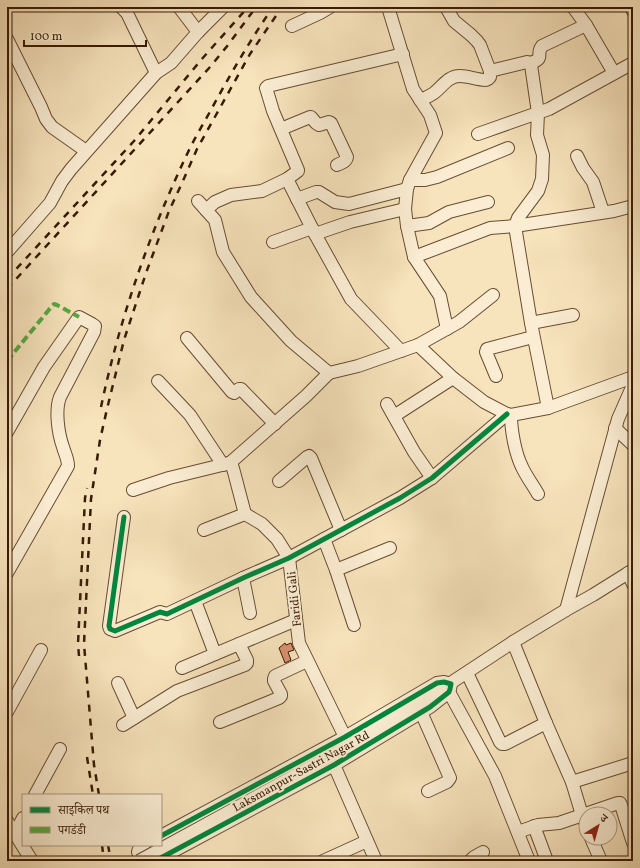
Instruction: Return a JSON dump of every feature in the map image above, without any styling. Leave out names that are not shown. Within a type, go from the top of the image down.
[{"type":"street","points":[[121,7],[127,13],[156,73]]},
{"type":"street","points":[[179,7],[198,32]]},
{"type":"street","points":[[7,252],[50,203],[66,175],[86,151],[156,73],[171,63],[198,32],[223,7]]},
{"type":"street","points":[[292,26],[330,7]]},
{"type":"street","points":[[388,7],[413,89],[430,115],[436,133],[409,185],[405,209],[414,257],[440,296],[447,329]]},
{"type":"street","points":[[420,100],[433,93],[450,78],[462,76],[486,80],[490,77],[490,71],[480,45],[454,21],[446,7]]},
{"type":"street","points":[[573,7],[586,25],[614,73]]},
{"type":"street","points":[[631,7],[633,11]]},
{"type":"street","points":[[490,71],[537,61],[539,59],[540,49],[542,46],[586,25]]},
{"type":"street","points":[[7,39],[48,123],[86,151]]},
{"type":"street","points":[[329,373],[291,341],[251,297],[223,252],[215,220],[202,205],[215,202],[231,195],[262,191],[287,179],[298,171],[273,111],[266,91],[268,86],[403,54]]},
{"type":"street","points":[[530,63],[532,65],[538,113],[537,135],[543,155],[542,179],[541,186],[518,218],[515,226],[530,323],[548,408]]},
{"type":"street","points":[[478,134],[549,108],[633,63]]},
{"type":"street","points":[[281,129],[310,117],[319,125],[329,122],[331,123],[347,157],[346,160],[338,166]]},
{"type":"street","points":[[297,199],[319,192],[335,202],[349,204],[425,180],[437,178],[508,148]]},
{"type":"street","points":[[577,156],[593,182],[603,212]]},
{"type":"street","points":[[287,179],[351,299],[401,351]]},
{"type":"street","points":[[407,226],[429,223],[449,212],[488,202]]},
{"type":"street","points":[[414,257],[490,228],[515,226],[633,206]]},
{"type":"street","points":[[273,242],[405,209]]},
{"type":"street","points":[[132,490],[169,478],[227,464],[275,424],[329,373],[358,366],[418,345],[459,322],[493,295]]},
{"type":"street","points":[[530,323],[574,315]]},
{"type":"street","points":[[7,432],[44,368],[79,317],[92,324],[94,326],[94,332],[57,404],[57,416],[61,442],[68,466],[7,573]]},
{"type":"street","points":[[496,376],[486,352],[487,349],[533,337]]},
{"type":"street","points":[[187,338],[232,392],[234,393],[238,389],[241,389],[275,424]]},
{"type":"street","points":[[418,345],[453,378],[484,402],[509,415],[512,436],[519,460],[538,494]]},
{"type":"street","points":[[124,517],[109,626],[110,629],[115,631],[160,612],[167,614],[289,558],[400,498],[432,478],[509,415],[548,408],[633,377]]},
{"type":"street","points":[[394,416],[453,378]]},
{"type":"street","points":[[158,381],[190,415],[234,472],[245,514],[204,530]]},
{"type":"street","points":[[566,610],[617,424],[633,385]]},
{"type":"street","points":[[386,404],[414,452],[432,478]]},
{"type":"street","points":[[617,424],[633,407]]},
{"type":"street","points":[[617,424],[633,445]]},
{"type":"street","points":[[279,481],[309,456],[312,458],[341,530]]},
{"type":"street","name":"Faridi Gali","points":[[245,514],[262,524],[277,539],[289,558],[299,643],[345,737]]},
{"type":"street","points":[[324,539],[354,625]]},
{"type":"street","points":[[336,570],[390,548]]},
{"type":"street","points":[[155,861],[334,765],[421,712],[440,699],[447,688],[467,673],[513,642],[593,595],[630,571],[633,584]]},
{"type":"street","points":[[243,578],[250,613]]},
{"type":"street","points":[[195,600],[216,654]]},
{"type":"street","points":[[182,668],[296,620]]},
{"type":"street","points":[[513,642],[572,782],[580,806]]},
{"type":"street","points":[[123,725],[177,691],[245,665],[247,660],[240,644]]},
{"type":"street","points":[[7,712],[41,650]]},
{"type":"street","points":[[220,722],[279,698],[281,696],[274,681],[275,676],[308,661]]},
{"type":"street","points":[[467,673],[502,744],[505,744],[546,723]]},
{"type":"street","points":[[162,835],[345,737],[437,683],[444,682],[495,776],[529,861]]},
{"type":"street","points":[[118,683],[134,718]]},
{"type":"street","name":"Laksmanpur-Sastri Nagar Rd","points":[[141,861],[352,744],[447,688]]},
{"type":"street","points":[[421,712],[450,778],[447,782],[428,791]]},
{"type":"street","points":[[36,794],[60,749]]},
{"type":"street","points":[[572,782],[633,763]]},
{"type":"street","points":[[334,765],[376,861]]},
{"type":"street","points":[[612,806],[620,803],[630,823],[633,843]]},
{"type":"street","points":[[15,833],[22,820]]},
{"type":"street","points":[[7,821],[22,845]]},
{"type":"street","points":[[518,832],[542,824],[578,821]]},
{"type":"street","points":[[534,826],[547,861]]},
{"type":"street","points":[[323,861],[367,840]]},
{"type":"street","points":[[23,846],[32,861]]},
{"type":"street","points":[[141,861],[138,852],[143,846]]},
{"type":"street","points":[[595,846],[601,861]]},
{"type":"street","points":[[470,861],[474,857],[484,852]]},
{"type":"building","points":[[285,643],[286,645],[291,643],[294,650],[288,652],[291,660],[285,663],[279,648]]},
{"type":"railway","points":[[7,279],[134,141],[201,60],[248,7]]},
{"type":"railway","points":[[7,289],[210,67],[256,7]]},
{"type":"railway","points":[[101,407],[117,340],[127,307],[149,243],[175,179],[195,138],[226,82],[273,7]]},
{"type":"railway","points":[[99,794],[94,765],[84,644],[91,499],[100,440],[107,409],[124,340],[146,273],[169,211],[197,149],[250,54],[282,7]]},
{"type":"railway","points":[[79,656],[78,644],[85,498],[87,488]]},
{"type":"railway","points":[[87,757],[93,794]]},
{"type":"railway","points":[[102,846],[104,861]]},
{"type":"railway","points":[[108,846],[111,861]]},
{"type":"marked path","points":[[7,361],[54,304],[79,317]]},
{"type":"cycle path","points":[[124,517],[109,626],[110,629],[115,631],[160,612],[167,614],[289,558],[400,498],[432,478],[507,414]]},
{"type":"cycle path","points":[[155,861],[334,765],[430,707],[449,692],[451,684],[444,682],[437,683],[345,737],[162,835]]}]
